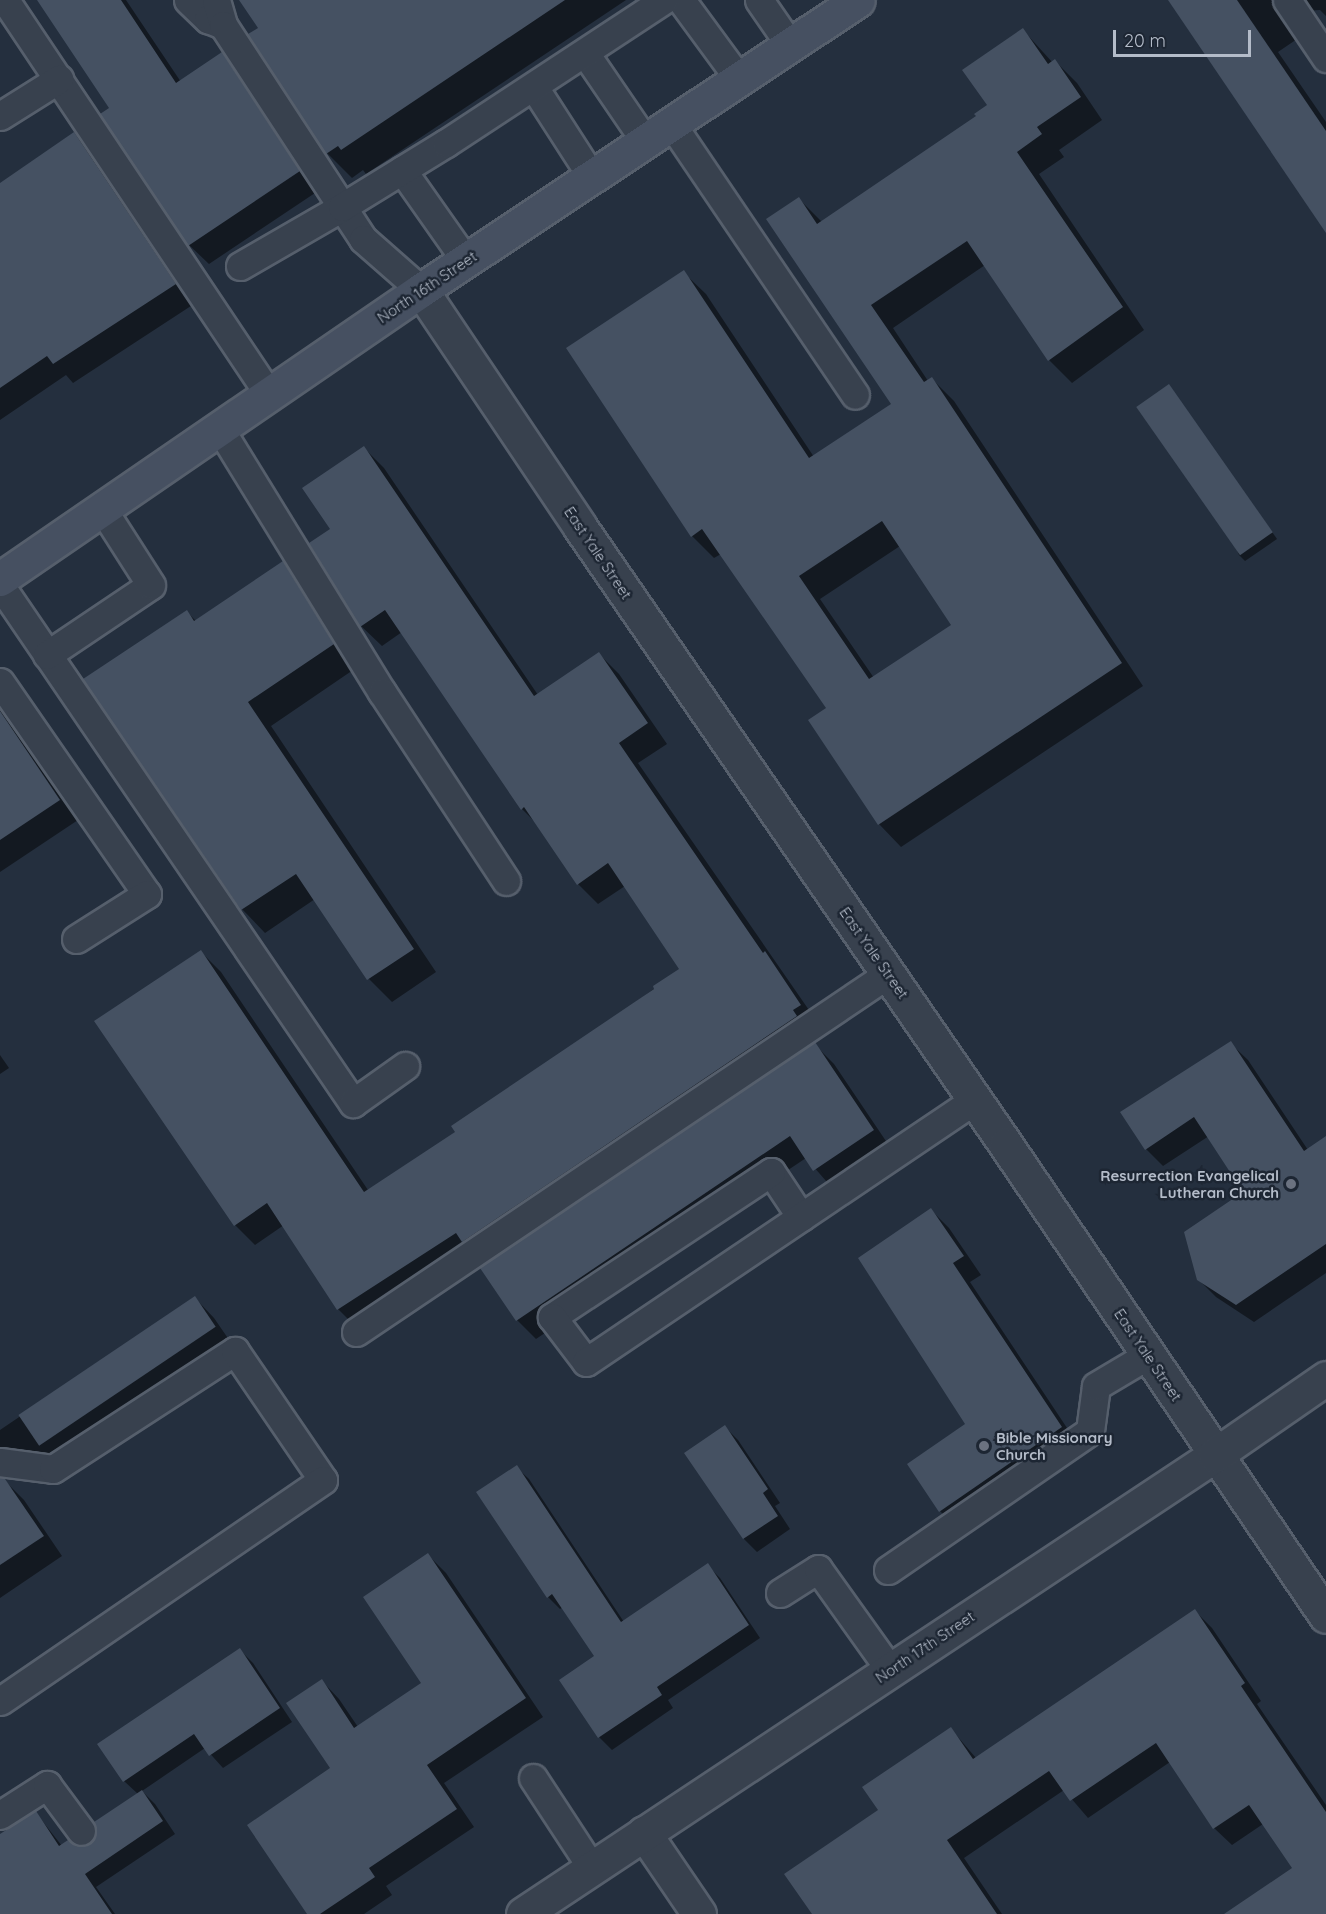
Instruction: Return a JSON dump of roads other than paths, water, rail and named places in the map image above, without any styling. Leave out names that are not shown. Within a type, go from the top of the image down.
[{"type":"main road","name":"North 16th Street","points":[[0,579],[421,290],[858,0]]},
{"type":"street","name":"East Yale Street","points":[[421,290],[587,537],[975,1100],[1326,1616]]},
{"type":"street","name":"North 17th Street","points":[[523,1914],[1215,1455],[1326,1378]]},
{"type":"street","points":[[644,1833],[699,1914]]},
{"type":"lane","points":[[5,0],[269,395]]},
{"type":"lane","points":[[188,0],[208,19],[224,25]]},
{"type":"lane","points":[[216,0],[224,25],[363,238],[421,290]]},
{"type":"lane","points":[[240,266],[402,170],[534,87],[664,0]]},
{"type":"lane","points":[[681,0],[739,79]]},
{"type":"lane","points":[[759,0],[790,45]]},
{"type":"lane","points":[[1287,0],[1326,58]]},
{"type":"lane","points":[[585,53],[645,141]]},
{"type":"lane","points":[[0,116],[59,79]]},
{"type":"lane","points":[[534,87],[592,177]]},
{"type":"lane","points":[[671,123],[855,394]]},
{"type":"lane","points":[[402,170],[466,261]]},
{"type":"lane","points":[[220,429],[382,693],[506,881]]},
{"type":"lane","points":[[47,655],[151,585],[103,510]]},
{"type":"lane","points":[[0,585],[353,1102],[405,1066]]},
{"type":"lane","points":[[0,682],[147,894],[76,939]]},
{"type":"lane","points":[[356,1332],[888,974]]},
{"type":"lane","points":[[801,1217],[771,1172],[552,1317],[586,1362],[975,1100]]},
{"type":"lane","points":[[0,1462],[53,1469],[235,1351],[323,1480],[0,1701]]},
{"type":"lane","points":[[888,1570],[1090,1431],[1096,1386],[1148,1354]]},
{"type":"lane","points":[[780,1593],[818,1569],[890,1670]]},
{"type":"lane","points":[[533,1778],[592,1868]]},
{"type":"lane","points":[[0,1815],[47,1785],[81,1831]]},
{"type":"place","name":"Resurrection Evangelical Lutheran Church","points":[[1291,1184]]},
{"type":"place","name":"Bible Missionary Church","points":[[984,1446]]}]
